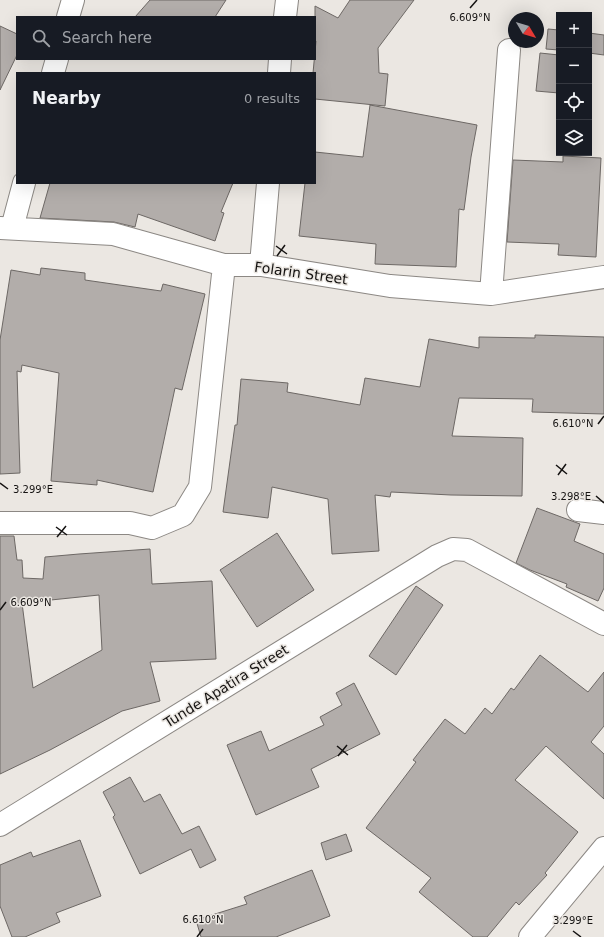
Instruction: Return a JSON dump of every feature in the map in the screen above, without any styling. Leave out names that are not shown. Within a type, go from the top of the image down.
[{"type":"street","points":[[68,16],[73,0]]},
{"type":"street","points":[[285,16],[287,0]]},
{"type":"street","points":[[490,294],[509,50]]},
{"type":"street","points":[[53,72],[57,60]]},
{"type":"street","points":[[279,72],[280,60]]},
{"type":"street","points":[[6,228],[24,184]]},
{"type":"street","points":[[261,265],[268,184]]},
{"type":"street","name":"Folarin Street","points":[[6,228],[114,234],[224,265],[261,265],[390,286],[490,294],[604,277]]},
{"type":"street","points":[[0,523],[130,523],[152,528],[183,515],[200,487],[224,265]]},
{"type":"street","points":[[578,510],[604,513]]},
{"type":"street","name":"Tunde Apatira Street","points":[[0,825],[437,556],[453,549],[467,550],[604,624]]},
{"type":"street","points":[[530,937],[604,848]]},
{"type":"building","points":[[150,0],[226,0],[216,16],[136,16]]},
{"type":"building","points":[[350,0],[414,0],[378,48],[379,73],[388,74],[385,106],[316,99],[316,72],[313,72],[314,60],[316,60],[315,6],[338,18]]},
{"type":"building","points":[[0,26],[16,34],[16,57],[0,90]]},
{"type":"building","points":[[548,29],[556,30],[556,50],[546,49]]},
{"type":"building","points":[[592,33],[604,35],[604,55],[592,53]]},
{"type":"building","points":[[540,53],[556,55],[556,93],[536,91]]},
{"type":"building","points":[[370,105],[477,125],[464,210],[459,209],[456,267],[375,264],[376,244],[299,236],[305,184],[316,184],[316,152],[363,157]]},
{"type":"building","points":[[563,156],[601,158],[596,257],[558,255],[559,244],[507,242],[513,160],[563,162]]},
{"type":"building","points":[[50,184],[233,184],[221,212],[224,213],[215,241],[138,214],[135,227],[114,222],[40,218]]},
{"type":"building","points":[[41,268],[85,273],[85,280],[161,291],[163,284],[205,294],[182,390],[175,388],[153,492],[97,480],[97,485],[51,481],[59,373],[22,365],[21,372],[17,371],[20,473],[0,474],[0,340],[11,270],[40,275]]},
{"type":"building","points":[[535,335],[604,337],[604,414],[532,412],[533,399],[459,398],[452,436],[523,438],[522,496],[391,492],[390,497],[375,495],[379,551],[332,554],[328,499],[272,487],[268,518],[223,512],[235,425],[237,425],[241,379],[288,383],[287,392],[360,405],[365,378],[420,387],[429,339],[479,348],[479,337],[535,338]]},
{"type":"building","points":[[537,508],[580,524],[574,541],[604,554],[604,588],[598,601],[566,587],[567,584],[516,563]]},
{"type":"building","points":[[277,533],[314,590],[257,627],[220,570]]},
{"type":"building","points":[[0,536],[14,536],[17,560],[22,560],[23,578],[43,579],[45,557],[150,549],[152,584],[212,581],[216,659],[150,662],[160,701],[122,711],[50,750],[0,774]],"holes":[[[99,595],[102,650],[33,688],[22,603]]]},
{"type":"building","points":[[416,586],[443,605],[396,675],[369,656]]},
{"type":"building","points":[[540,655],[588,692],[604,672],[604,726],[591,742],[604,754],[604,799],[546,746],[515,780],[578,832],[545,873],[547,875],[519,905],[516,902],[487,937],[473,937],[419,892],[431,878],[366,828],[416,762],[413,760],[445,719],[465,734],[485,708],[492,714],[511,688],[514,690]]},
{"type":"building","points":[[354,683],[380,734],[311,769],[319,787],[256,815],[227,745],[261,731],[269,751],[324,725],[320,717],[342,705],[336,693]]},
{"type":"building","points":[[130,777],[144,802],[160,794],[182,834],[199,826],[216,860],[200,868],[191,849],[140,874],[113,817],[115,815],[103,792]]},
{"type":"building","points":[[346,834],[352,851],[326,860],[321,843]]},
{"type":"building","points":[[80,840],[101,896],[56,913],[60,922],[25,937],[12,937],[0,906],[0,865],[31,852],[33,857]]},
{"type":"building","points":[[312,870],[330,916],[276,937],[201,937],[196,920],[247,904],[244,897]]}]
